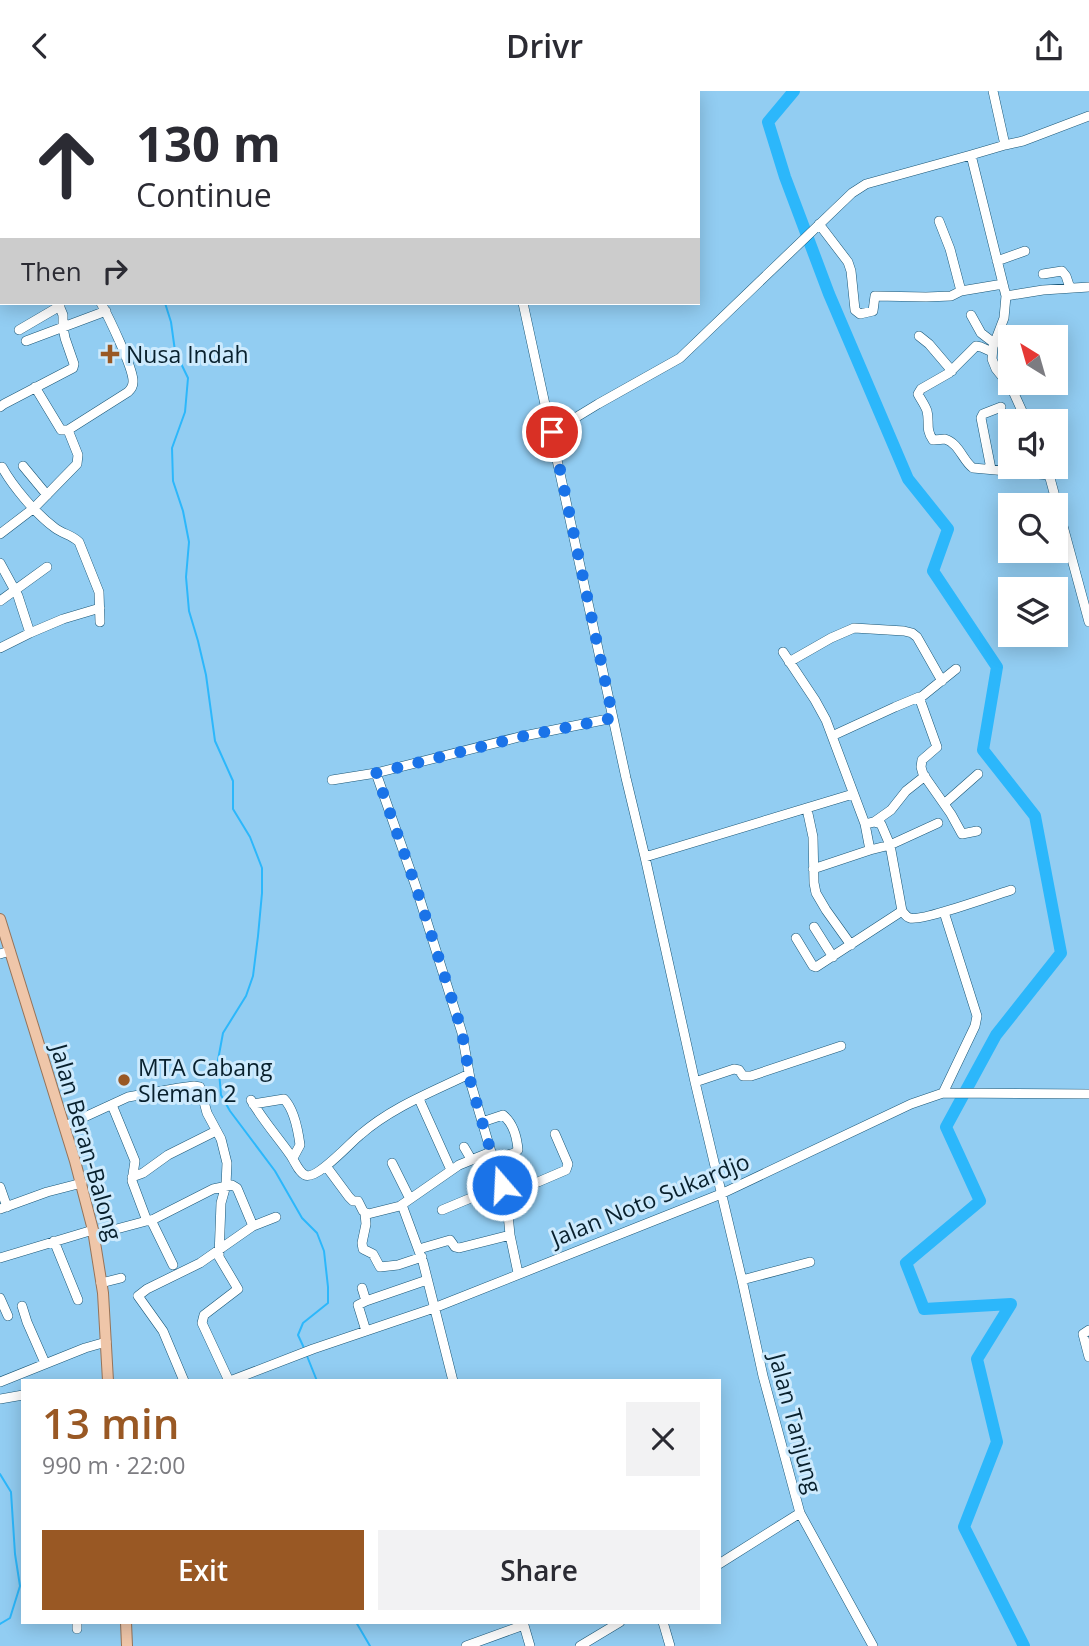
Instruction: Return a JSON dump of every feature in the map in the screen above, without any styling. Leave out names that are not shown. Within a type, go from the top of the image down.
[{"type":"main road","name":"Jalan Beran-Balong","points":[[0,919],[5,953],[65,1126],[94,1233],[101,1283],[108,1379]]},
{"type":"main road","points":[[126,1624],[128,1646]]},
{"type":"street","points":[[993,91],[1005,145]]},
{"type":"street","points":[[552,432],[680,358],[852,193],[866,184],[1023,141],[1089,116]]},
{"type":"street","points":[[971,155],[1006,296],[1002,326],[993,348],[992,359],[1021,409]]},
{"type":"street","points":[[939,221],[961,291]]},
{"type":"street","points":[[819,224],[848,263],[858,314],[873,311],[875,296],[951,296],[961,291],[1003,285]]},
{"type":"street","points":[[997,261],[1025,251]]},
{"type":"street","points":[[1043,274],[1062,271],[1070,288]]},
{"type":"street","points":[[1006,296],[1089,287]]},
{"type":"street","points":[[19,330],[57,305]]},
{"type":"street","points":[[0,407],[73,368],[59,305]]},
{"type":"street","name":"Jalan Tanjung","points":[[523,305],[626,778],[763,1376],[800,1513],[873,1646]]},
{"type":"street","points":[[26,341],[63,327],[103,307],[133,376],[128,392],[68,431],[58,428],[35,387]]},
{"type":"street","points":[[971,315],[993,348]]},
{"type":"street","points":[[919,336],[952,371]]},
{"type":"street","points":[[993,348],[976,346],[952,371],[925,387],[919,397],[928,413],[927,423],[933,440],[945,439],[956,447],[971,467],[998,469]]},
{"type":"street","points":[[991,469],[981,418],[983,414],[1001,407]]},
{"type":"street","points":[[0,534],[33,508],[77,464],[78,455],[68,431]]},
{"type":"street","points":[[23,465],[47,495]]},
{"type":"street","points":[[2,467],[33,508],[53,526],[79,542],[99,591],[100,622]]},
{"type":"street","points":[[1050,479],[1089,622]]},
{"type":"street","points":[[0,563],[16,590],[30,633]]},
{"type":"street","points":[[0,601],[47,567]]},
{"type":"street","points":[[0,648],[63,619],[100,608]]},
{"type":"street","points":[[789,662],[854,628],[904,631],[917,637],[942,681]]},
{"type":"street","points":[[783,652],[815,699],[832,736],[853,794],[869,823],[870,850]]},
{"type":"street","points":[[832,736],[917,697],[920,698],[956,669]]},
{"type":"street","points":[[920,698],[937,747],[922,760],[921,767],[962,834],[977,831]]},
{"type":"street","points":[[332,780],[376,773],[520,737],[613,718]]},
{"type":"street","points":[[376,773],[416,887],[462,1033],[469,1074],[504,1189],[518,1273]]},
{"type":"street","points":[[944,804],[978,774]]},
{"type":"street","points":[[869,823],[891,810],[906,791],[925,776]]},
{"type":"street","points":[[645,857],[853,794]]},
{"type":"street","points":[[807,809],[813,837],[814,883],[820,901],[851,945]]},
{"type":"street","points":[[869,823],[881,824],[890,845],[902,911],[910,919],[944,912],[1012,890]]},
{"type":"street","points":[[813,869],[890,845],[938,823]]},
{"type":"street","points":[[796,938],[814,967],[902,911]]},
{"type":"street","points":[[943,1093],[975,1026],[977,1016],[944,912]]},
{"type":"street","points":[[814,927],[833,957]]},
{"type":"street","points":[[695,1082],[734,1069],[739,1070],[743,1076],[751,1076],[841,1046]]},
{"type":"street","points":[[293,1158],[300,1145],[287,1100],[252,1102],[306,1176],[314,1175],[375,1122],[469,1074]]},
{"type":"street","points":[[65,1126],[139,1094],[200,1087],[206,1110],[225,1150],[226,1185],[220,1203],[219,1251],[220,1260],[238,1289],[204,1315],[202,1323],[228,1379]]},
{"type":"street","name":"Jalan Noto Sukardjo","points":[[234,1379],[433,1308],[721,1194],[911,1104],[943,1093],[1089,1094]]},
{"type":"street","points":[[419,1099],[451,1170]]},
{"type":"street","points":[[112,1105],[135,1161],[132,1177],[149,1221],[173,1265]]},
{"type":"street","points":[[365,1213],[381,1212],[406,1202],[471,1159],[514,1153],[518,1150],[513,1128],[507,1118],[503,1115],[482,1122]]},
{"type":"street","points":[[132,1177],[216,1131]]},
{"type":"street","points":[[442,1210],[504,1189],[538,1182],[566,1170],[568,1164],[555,1134]]},
{"type":"street","points":[[464,1147],[471,1159]]},
{"type":"street","points":[[392,1163],[406,1202],[452,1379]]},
{"type":"street","points":[[326,1166],[349,1197],[359,1202],[365,1213],[363,1249],[373,1254],[380,1267],[398,1265],[450,1240],[459,1248],[510,1235]]},
{"type":"street","points":[[0,1187],[3,1208],[82,1183]]},
{"type":"street","points":[[0,1258],[54,1241],[149,1221],[226,1185],[235,1185],[237,1188],[253,1226]]},
{"type":"street","points":[[183,1379],[163,1331],[138,1296],[200,1263],[253,1226],[276,1217]]},
{"type":"street","points":[[54,1241],[78,1300]]},
{"type":"street","points":[[742,1280],[810,1262]]},
{"type":"street","points":[[101,1283],[121,1278]]},
{"type":"street","points":[[366,1331],[358,1305],[427,1280]]},
{"type":"street","points":[[362,1288],[366,1301]]},
{"type":"street","points":[[0,1298],[8,1316]]},
{"type":"street","points":[[22,1306],[46,1363]]},
{"type":"street","points":[[1089,1330],[1083,1334],[1089,1357]]},
{"type":"street","points":[[0,1382],[106,1342]]},
{"type":"street","points":[[0,1399],[21,1395]]},
{"type":"street","points":[[721,1563],[800,1513]]},
{"type":"street","points":[[466,1646],[524,1624],[530,1646]]},
{"type":"street","points":[[580,1646],[617,1624]]},
{"type":"street","points":[[664,1624],[670,1646]]},
{"type":"waterway","points":[[794,91],[768,122],[785,177],[829,294],[908,479],[948,529],[933,571],[997,667],[983,750],[1035,816],[1061,953],[996,1035],[946,1127],[980,1201],[906,1263],[924,1309],[1011,1304],[977,1359],[997,1442],[964,1527],[1024,1646]]},
{"type":"waterway","points":[[166,305],[175,351],[188,378],[185,412],[172,448],[173,481],[189,542],[186,577],[189,611],[206,675],[215,741],[233,781],[233,809],[250,837],[262,868],[253,976],[246,996],[223,1033],[218,1060],[221,1095],[275,1171],[302,1218],[317,1233],[324,1251],[328,1303],[303,1323],[298,1335],[304,1348]]},
{"type":"waterway","points":[[307,1356],[316,1379]]},
{"type":"waterway","points":[[0,1474],[11,1492],[20,1586],[10,1618],[0,1624]]},
{"type":"waterway","points":[[357,1624],[370,1646]]},
{"type":"place","name":"Nusa Indah","points":[[110,354]]},
{"type":"place","name":"MTA Cabang Sleman 2","points":[[124,1080]]},
{"type":"route","points":[[502,1185],[471,1084],[456,1012],[376,773],[520,737],[613,718],[552,432]]}]
